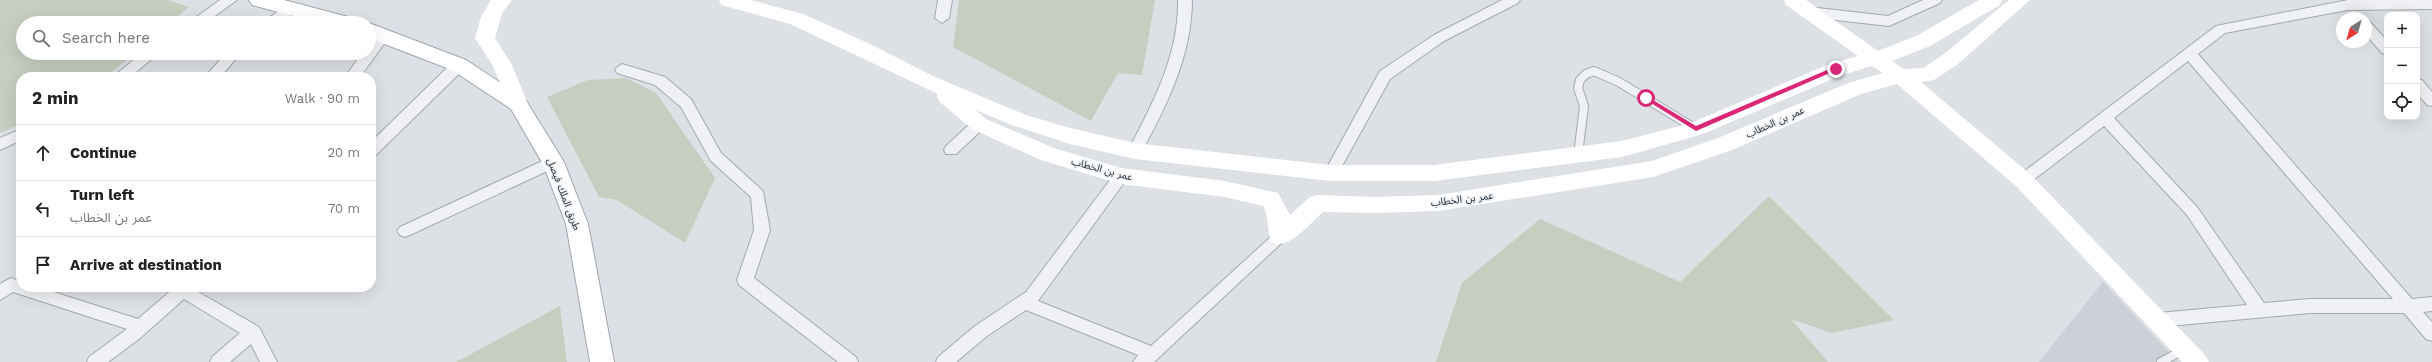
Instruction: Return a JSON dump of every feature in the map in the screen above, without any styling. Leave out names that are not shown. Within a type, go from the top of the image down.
[{"type":"main road","points":[[259,0],[321,16]]},
{"type":"main road","name":"طريق الملك فيصل","points":[[377,32],[459,65],[518,104],[554,162],[577,224],[602,362]]},
{"type":"street","points":[[206,16],[230,0]]},
{"type":"street","points":[[503,0],[496,5],[488,21],[485,38],[502,65],[518,104]]},
{"type":"street","name":"عمر بن الخطاب","points":[[728,0],[796,19],[863,48],[928,82],[1019,120],[1070,136],[1135,151],[1331,173],[1434,173],[1622,149],[1696,129],[1836,69],[1875,57],[1899,52],[1923,42],[1993,0]]},
{"type":"street","points":[[942,18],[944,0]]},
{"type":"street","points":[[1135,151],[1170,82],[1186,16],[1185,0]]},
{"type":"street","points":[[1331,173],[1385,75],[1491,5],[1513,0]]},
{"type":"street","points":[[1802,4],[1889,21],[1934,0]]},
{"type":"street","name":"عمر بن الخطاب","points":[[1280,237],[1318,203],[1375,206],[1438,203],[1653,169],[1725,144],[1855,88],[1900,76],[1927,74],[1951,59],[2021,0]]},
{"type":"street","points":[[1802,4],[1900,76],[2023,180],[2158,320],[2190,356]]},
{"type":"street","points":[[2023,180],[2221,29],[2348,5],[2432,4]]},
{"type":"street","points":[[2348,5],[2354,12]]},
{"type":"street","points":[[278,16],[290,7]]},
{"type":"street","points":[[2372,33],[2385,48]]},
{"type":"street","points":[[2189,53],[2410,306],[2432,334]]},
{"type":"street","points":[[127,72],[143,60]]},
{"type":"street","points":[[217,72],[228,60]]},
{"type":"street","points":[[355,72],[361,60]]},
{"type":"street","points":[[376,146],[459,65]]},
{"type":"street","points":[[622,69],[660,81],[686,103],[716,157],[758,195],[762,230],[745,280],[850,362]]},
{"type":"street","name":"عمر بن الخطاب","points":[[928,82],[979,124],[1048,154],[1121,176],[1225,189],[1270,199],[1279,214],[1280,237]]},
{"type":"street","points":[[2420,87],[2432,101]]},
{"type":"street","points":[[2105,117],[2192,211],[2260,311]]},
{"type":"street","points":[[951,150],[979,124]]},
{"type":"street","points":[[0,144],[16,136]]},
{"type":"street","points":[[405,231],[554,162]]},
{"type":"street","points":[[944,362],[981,331],[1032,297],[1121,176]]},
{"type":"street","points":[[1024,302],[1147,358],[1280,237]]},
{"type":"street","points":[[0,293],[11,285],[16,287]]},
{"type":"street","points":[[33,292],[141,327]]},
{"type":"street","points":[[95,362],[141,327],[180,292]]},
{"type":"street","points":[[190,292],[253,332],[269,362]]},
{"type":"street","points":[[2158,320],[2310,306],[2410,306],[2432,304]]},
{"type":"street","points":[[218,362],[253,332]]},
{"type":"lane","points":[[1578,155],[1584,106],[1578,88],[1580,80],[1586,74],[1594,71],[1619,82],[1696,129]]},
{"type":"lane","points":[[2161,362],[2190,356]]},
{"type":"shaded area","points":[[2103,282],[2178,362],[2039,362]]},
{"type":"green space","points":[[0,0],[168,0],[189,7],[178,16],[16,16],[16,60],[127,60],[112,72],[16,72],[16,126],[0,133]]},
{"type":"green space","points":[[959,0],[1155,0],[1142,75],[1118,73],[1091,121],[953,47]]},
{"type":"green space","points":[[626,78],[656,93],[715,178],[685,243],[617,200],[599,197],[547,97],[588,80]]},
{"type":"green space","points":[[1769,196],[1894,320],[1832,333],[1791,319],[1828,362],[1436,362],[1462,283],[1540,219],[1680,282]]},
{"type":"green space","points":[[560,306],[567,362],[456,362]]},
{"type":"route","points":[[1646,98],[1696,129],[1836,69]]}]
